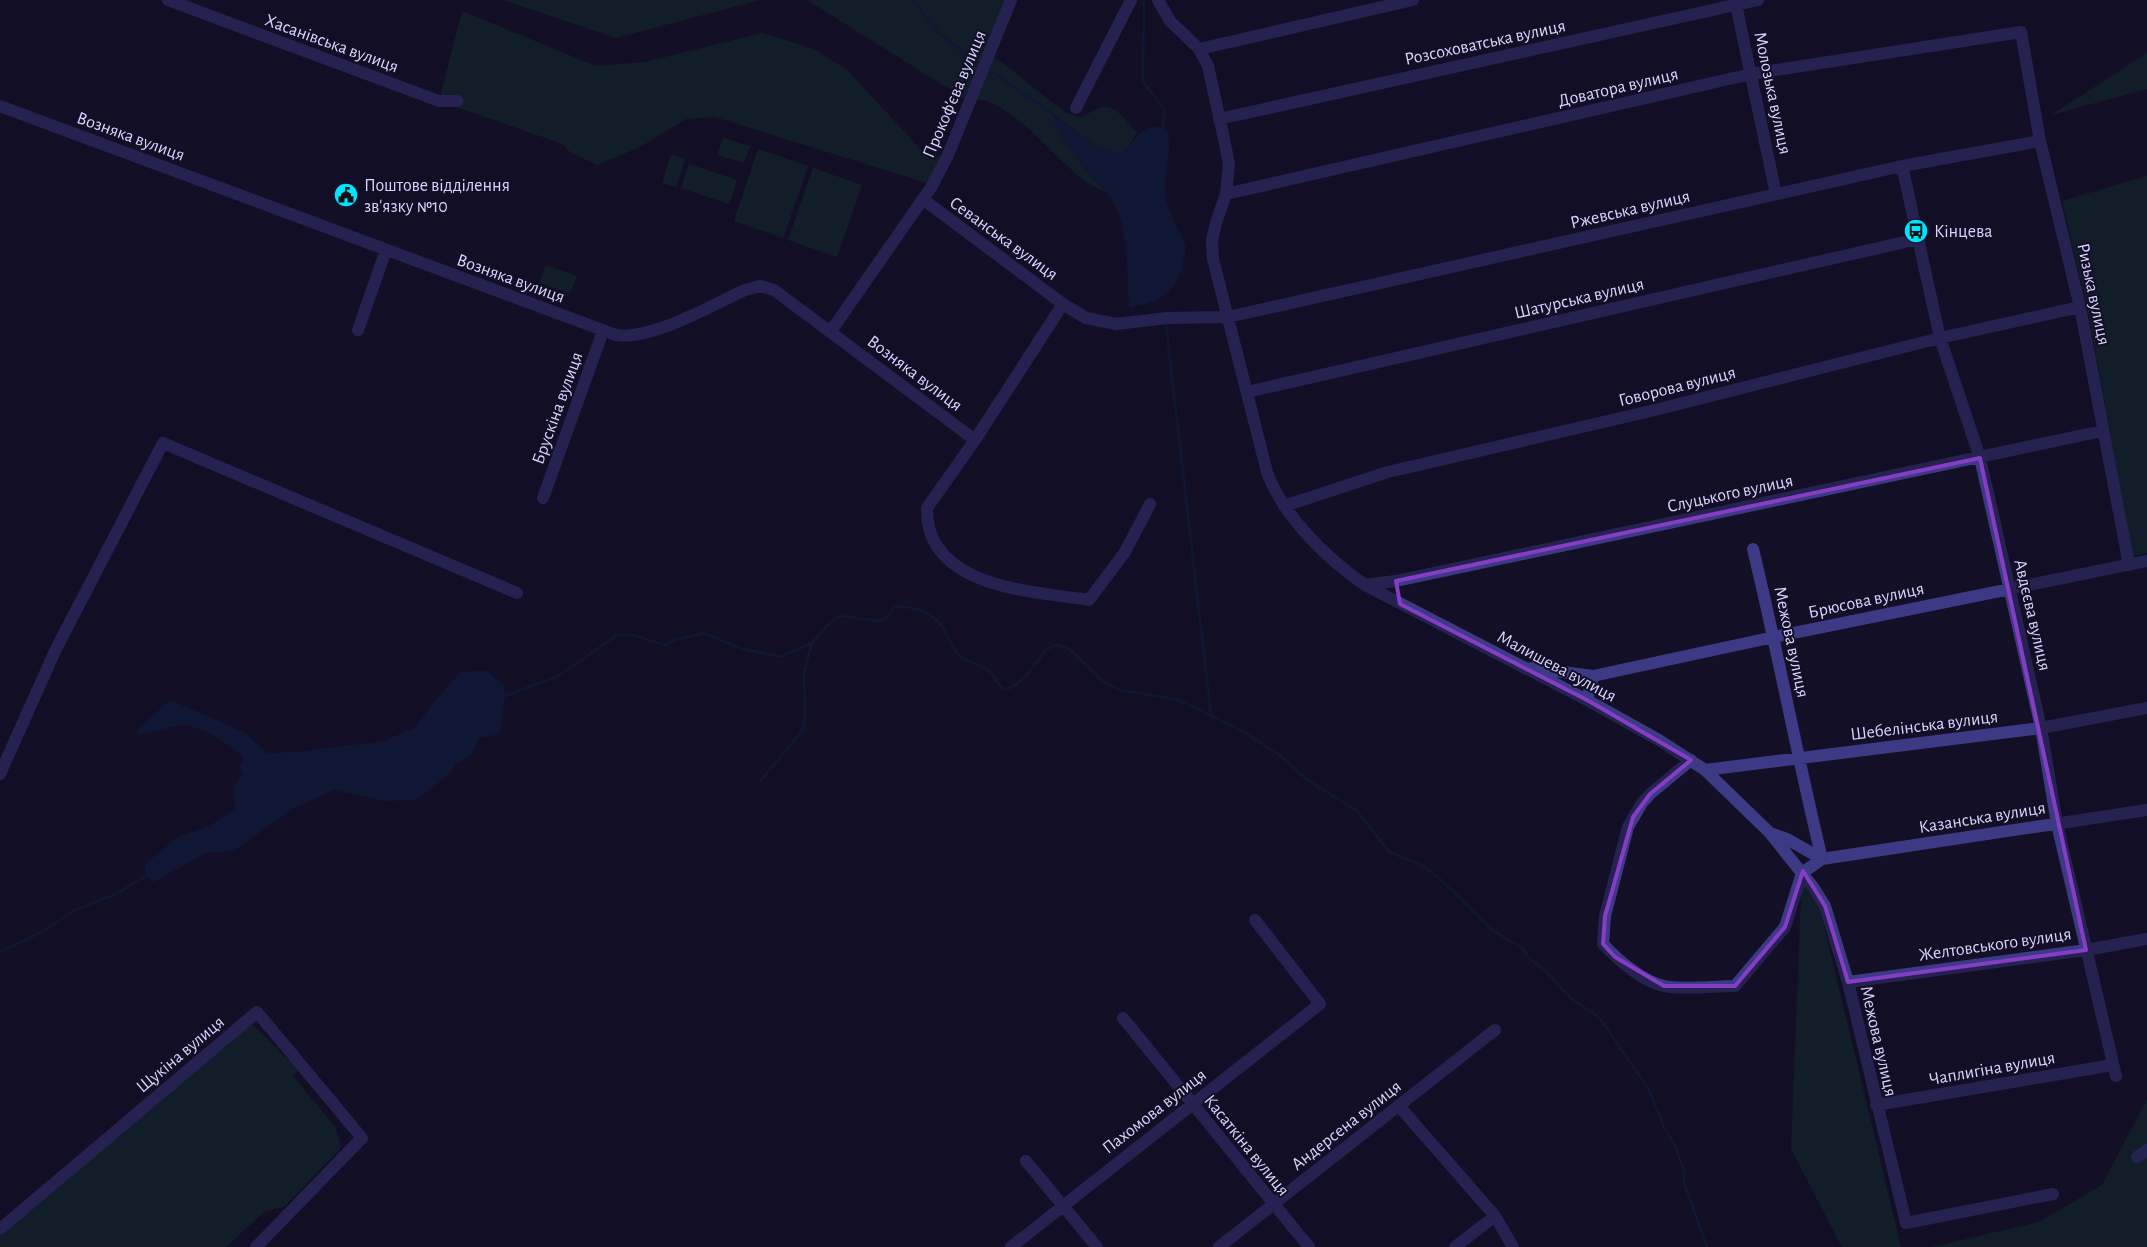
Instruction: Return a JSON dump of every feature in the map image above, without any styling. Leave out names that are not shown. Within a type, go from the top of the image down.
[{"type":"street","name":"Хасанівська вулиця","points":[[168,0],[439,101],[457,101]]},
{"type":"street","name":"Прокоф’єва вулиця","points":[[831,331],[924,200],[948,155],[1011,0]]},
{"type":"street","points":[[1076,108],[1131,0]]},
{"type":"street","points":[[1158,0],[1170,21],[1199,48],[1413,0]]},
{"type":"street","name":"Розсоховатська вулиця","points":[[1219,119],[1735,2],[1758,0]]},
{"type":"street","name":"Молозька вулиця","points":[[1735,2],[1776,194]]},
{"type":"street","name":"Доватора вулиця","points":[[1226,194],[1751,74],[2021,32]]},
{"type":"street","name":"Ризька вулиця","points":[[2021,32],[2040,141],[2080,307],[2129,565]]},
{"type":"street","name":"Малишева вулиця","points":[[1199,48],[1208,66],[1229,164],[1226,194],[1212,241],[1213,259],[1267,472],[1274,490],[1284,506],[1332,560],[1365,585],[1587,700],[1691,760],[1705,770],[1770,833],[1802,873]]},
{"type":"street","name":"Возняка вулиця","points":[[0,106],[603,331],[627,337],[639,335],[745,290],[760,286],[774,290],[786,297],[975,440]]},
{"type":"street","name":"Ржевська вулиця","points":[[1228,317],[1902,166],[2040,141]]},
{"type":"street","name":"Авдєєва вулиця","points":[[1902,166],[1940,338],[1980,458],[2040,728],[2057,824],[2115,1070]]},
{"type":"street","name":"Севанська вулиця","points":[[924,200],[1063,304],[1086,318],[1116,324],[1167,318],[1228,317]]},
{"type":"street","name":"Шатурська вулиця","points":[[1247,392],[1918,239]]},
{"type":"street","points":[[358,330],[386,250]]},
{"type":"street","name":"Севанська вулиця","points":[[1063,304],[975,440],[927,508],[927,521],[933,538],[943,554],[968,574],[998,586],[1089,600],[1125,552],[1150,504]]},
{"type":"street","name":"Говорова вулиця","points":[[1284,506],[1388,472],[1651,411],[1940,338],[2080,307]]},
{"type":"street","name":"Брускіна вулиця","points":[[543,498],[603,331]]},
{"type":"street","name":"Слуцького вулиця","points":[[1365,585],[1396,581],[1980,458],[2102,430]]},
{"type":"street","points":[[0,774],[56,649],[163,443],[517,593]]},
{"type":"street","name":"Межова вулиця","points":[[1753,549],[1774,636],[1797,758],[1822,860]]},
{"type":"street","name":"Брюсова вулиця","points":[[1523,667],[1593,676],[1774,636],[2147,561]]},
{"type":"street","points":[[1396,581],[1400,604]]},
{"type":"street","points":[[1587,700],[1593,676]]},
{"type":"street","name":"Шебелінська вулиця","points":[[1705,770],[2040,728],[2147,708]]},
{"type":"street","points":[[1691,760],[1650,794],[1642,803],[1628,827],[1605,916],[1603,944],[1615,957],[1639,974],[1664,986],[1735,986],[1785,927],[1802,873]]},
{"type":"street","name":"Казанська вулиця","points":[[1802,873],[1822,860],[2147,810]]},
{"type":"street","points":[[1770,833],[1786,839],[1822,860]]},
{"type":"street","name":"Межова вулиця","points":[[1802,873],[1824,906],[1848,982],[1876,1105],[1906,1223],[2053,1194]]},
{"type":"street","name":"Пахомова вулиця","points":[[1011,1247],[1320,1004],[1255,920]]},
{"type":"street","name":"Желтовського вулиця","points":[[1848,982],[2086,950],[2147,939]]},
{"type":"street","name":"Щукіна вулиця","points":[[0,1229],[257,1012],[362,1138],[256,1247]]},
{"type":"street","name":"Касаткіна вулиця","points":[[1123,1018],[1309,1247]]},
{"type":"street","name":"Андерсена вулиця","points":[[1219,1247],[1495,1030]]},
{"type":"street","name":"Чаплигіна вулиця","points":[[1876,1105],[2115,1070]]},
{"type":"street","points":[[1399,1106],[1495,1216],[1513,1247]]},
{"type":"street","points":[[1026,1161],[1097,1247]]},
{"type":"street","points":[[1454,1247],[1495,1216]]},
{"type":"highlighted area","points":[[1980,458],[2086,950],[1848,982],[1825,906],[1803,871],[1785,927],[1735,986],[1664,986],[1615,957],[1603,944],[1605,916],[1633,817],[1650,794],[1691,760],[1587,700],[1400,604],[1396,581]]},
{"type":"green space","points":[[503,0],[760,0],[616,38]]},
{"type":"green space","points":[[807,0],[1005,0],[986,50],[1066,113],[1080,117],[1094,110],[1108,107],[1118,112],[1137,133],[1124,152],[1106,150],[1078,133],[1054,114],[1063,136],[1075,156],[1106,192],[1089,184],[1020,121],[1002,108],[984,101],[967,100]]},
{"type":"green space","points":[[462,11],[596,66],[645,62],[762,33],[814,49],[847,70],[925,154],[942,157],[930,184],[715,117],[686,119],[640,147],[597,165],[570,152],[563,144],[439,101]]},
{"type":"green space","points":[[2147,53],[2147,89],[2051,115]]},
{"type":"green space","points":[[723,138],[750,146],[744,163],[717,155]]},
{"type":"green space","points":[[758,149],[808,166],[783,238],[734,221]]},
{"type":"green space","points":[[671,154],[685,159],[676,187],[662,183]]},
{"type":"green space","points":[[689,164],[737,180],[729,204],[681,188]]},
{"type":"green space","points":[[813,168],[862,185],[837,257],[788,240]]},
{"type":"green space","points":[[2147,176],[2147,553],[2133,556],[2087,306],[2062,201]]},
{"type":"green space","points":[[546,265],[577,276],[570,293],[539,283]]},
{"type":"green space","points":[[1802,873],[1819,905],[1901,1247],[1842,1247],[1791,1149]]},
{"type":"green space","points":[[251,1023],[298,1070],[293,1076],[336,1128],[341,1148],[284,1207],[265,1211],[226,1247],[0,1247],[0,1236]]},
{"type":"green space","points":[[2147,1099],[2147,1247],[1932,1247],[2039,1222],[2102,1185]]},
{"type":"water","points":[[1053,114],[1096,145],[1115,152],[1124,152],[1137,136],[1147,128],[1160,127],[1167,130],[1169,154],[1165,178],[1166,201],[1186,248],[1176,282],[1165,295],[1149,303],[1129,308],[1125,241],[1120,216],[1108,195],[1062,137]]},
{"type":"water","points":[[486,670],[504,686],[505,696],[500,734],[479,738],[470,756],[456,764],[451,773],[416,800],[386,801],[334,790],[294,808],[233,851],[205,853],[154,882],[146,876],[145,864],[178,837],[208,827],[236,808],[233,787],[244,773],[240,768],[244,757],[214,735],[186,724],[137,735],[136,731],[170,700],[244,732],[267,753],[296,752],[384,741],[416,727],[432,704],[461,672]]},
{"type":"waterway","points":[[912,0],[939,33],[978,64]]},
{"type":"waterway","points":[[1144,0],[1143,82],[1165,110],[1162,130]]},
{"type":"waterway","points":[[994,73],[1054,115]]},
{"type":"waterway","points":[[1166,325],[1211,715]]},
{"type":"waterway","points":[[761,780],[802,731],[805,718],[804,673],[812,643],[831,621],[840,616],[879,621],[885,619],[895,607],[907,607],[926,613],[941,625],[953,648],[959,655],[989,671],[1003,689],[1011,688],[1026,676],[1046,650],[1056,645],[1068,648],[1104,682],[1120,690],[1179,700],[1247,734],[1281,756],[1305,778],[1358,812],[1389,852],[1421,865],[1438,877],[1492,930],[1522,948],[1530,959],[1547,972],[1570,998],[1596,1015],[1649,1090],[1664,1127],[1676,1148],[1684,1171],[1684,1183],[1707,1247]]},
{"type":"waterway","points":[[502,697],[558,676],[619,634],[631,635],[666,645],[674,640],[704,633],[740,648],[780,657],[812,643]]},
{"type":"waterway","points":[[0,952],[38,934],[75,910],[116,894],[149,874]]},
{"type":"place","name":"Поштове відділення зв'язку №10","points":[[346,195]]},
{"type":"place","name":"Кінцева","points":[[1916,231]]}]
